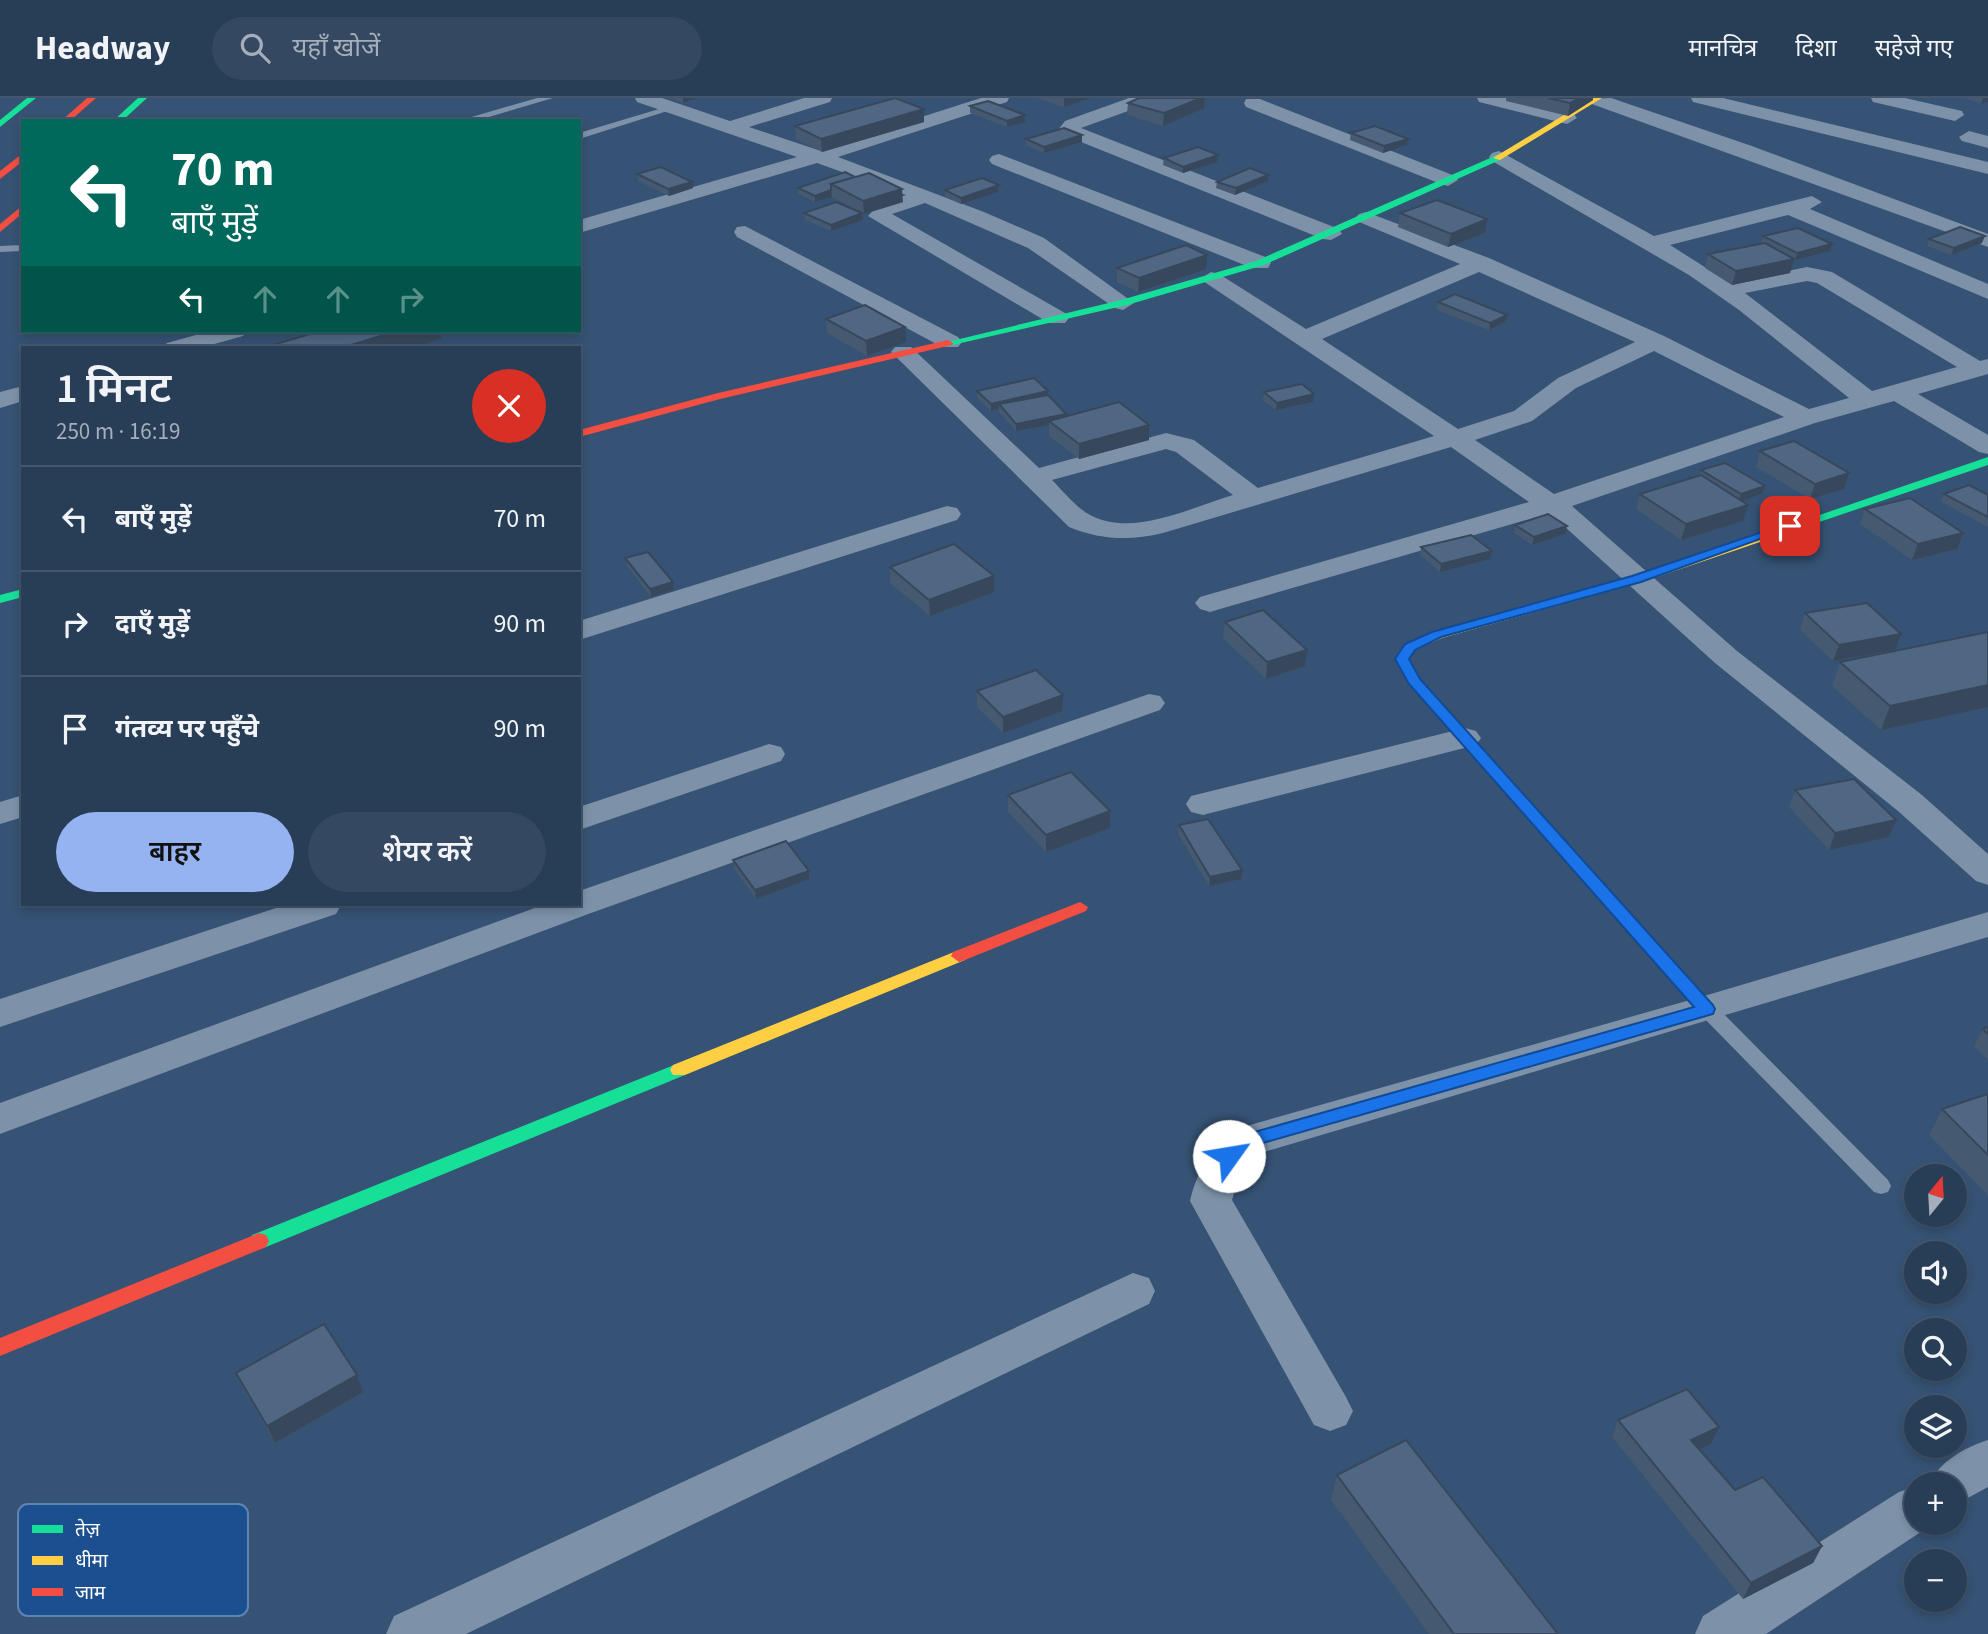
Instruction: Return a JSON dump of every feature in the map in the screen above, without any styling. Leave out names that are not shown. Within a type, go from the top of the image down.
[{"type":"street","points":[[0,124],[32,98]]},
{"type":"street","points":[[67,119],[92,98]]},
{"type":"street","points":[[119,119],[144,98]]},
{"type":"street","points":[[644,98],[925,196],[1037,243],[1123,303]]},
{"type":"street","points":[[672,108],[706,98]]},
{"type":"street","points":[[731,127],[823,98]]},
{"type":"street","points":[[581,226],[1000,98]]},
{"type":"street","points":[[1146,98],[1072,125],[1068,130],[1331,234]]},
{"type":"street","points":[[1486,98],[1567,118]]},
{"type":"street","points":[[1700,98],[1988,168]]},
{"type":"street","points":[[1880,98],[1955,115]]},
{"type":"street","points":[[581,433],[718,396],[1123,303],[1260,263],[1331,234],[1499,157],[1597,99],[1856,191],[1988,242]]},
{"type":"street","points":[[1253,103],[1448,180]]},
{"type":"street","points":[[1499,157],[1653,243],[1727,290],[1867,400]]},
{"type":"street","points":[[0,176],[21,158]]},
{"type":"street","points":[[999,160],[1260,263]]},
{"type":"street","points":[[1653,243],[1856,191]]},
{"type":"street","points":[[925,196],[886,209],[879,216],[1057,318]]},
{"type":"street","points":[[1790,208],[1988,292]]},
{"type":"street","points":[[0,229],[21,210]]},
{"type":"street","points":[[1366,218],[1481,263],[1656,341],[1806,418]]},
{"type":"street","points":[[745,232],[950,342]]},
{"type":"street","points":[[1304,338],[1481,263]]},
{"type":"street","points":[[1727,290],[1807,274],[1824,277],[1983,368]]},
{"type":"street","points":[[1211,279],[1304,338],[1574,520],[1726,657],[1910,803],[1988,873]]},
{"type":"street","points":[[183,346],[228,333]]},
{"type":"street","points":[[904,352],[1079,521],[1112,532],[1147,530],[1524,416],[1567,383],[1656,341]]},
{"type":"street","points":[[1210,603],[1551,504],[1806,418],[1983,368]]},
{"type":"street","points":[[1897,392],[1988,446]]},
{"type":"street","points":[[0,400],[21,394]]},
{"type":"street","points":[[1034,477],[1166,441],[1185,446],[1254,498]]},
{"type":"street","points":[[1707,1009],[1414,681],[1402,659],[1410,647],[1437,635],[1637,579],[1988,461]]},
{"type":"street","points":[[581,630],[947,514]]},
{"type":"street","points":[[0,599],[21,594]]},
{"type":"street","points":[[581,903],[1149,703]]},
{"type":"street","points":[[1203,804],[1465,738]]},
{"type":"street","points":[[581,818],[769,754]]},
{"type":"street","points":[[0,813],[21,807]]},
{"type":"street","points":[[0,1013],[320,906]]},
{"type":"street","points":[[0,1119],[573,906]]},
{"type":"street","points":[[0,1348],[1080,907]]},
{"type":"street","points":[[1330,1410],[1211,1201],[1216,1174],[1229,1156],[1250,1140],[1707,1009],[1988,924]]},
{"type":"street","points":[[412,1634],[1133,1291]]},
{"type":"street","points":[[1967,1475],[1988,1461]]},
{"type":"street","points":[[1721,1634],[1904,1516]]},
{"type":"lane","points":[[470,119],[548,98]]},
{"type":"lane","points":[[581,135],[672,108]]},
{"type":"lane","points":[[0,248],[21,248]]},
{"type":"lane","points":[[1707,1009],[1881,1186]]},
{"type":"building","points":[[895,98],[924,109],[821,139],[795,126]]},
{"type":"building","points":[[1139,98],[1201,98],[1164,113],[1128,103]]},
{"type":"building","points":[[1548,98],[1579,98],[1570,103]]},
{"type":"building","points":[[988,101],[1025,115],[1007,121],[970,106]]},
{"type":"building","points":[[1375,126],[1408,139],[1384,146],[1351,133]]},
{"type":"building","points":[[1064,128],[1082,135],[1044,147],[1026,139]]},
{"type":"building","points":[[1198,147],[1218,155],[1183,167],[1164,158]]},
{"type":"building","points":[[661,167],[692,182],[668,189],[637,174]]},
{"type":"building","points":[[1250,168],[1268,175],[1236,188],[1217,182]]},
{"type":"building","points":[[845,172],[855,177],[831,184],[831,190],[815,196],[798,188]]},
{"type":"building","points":[[869,173],[902,189],[863,201],[831,184]]},
{"type":"building","points":[[982,178],[999,185],[961,198],[945,190]]},
{"type":"building","points":[[1437,200],[1487,219],[1451,234],[1400,213]]},
{"type":"building","points":[[836,202],[862,213],[831,225],[804,213]]},
{"type":"building","points":[[1960,227],[1985,236],[1954,248],[1929,239]]},
{"type":"building","points":[[1798,228],[1832,244],[1797,253],[1763,236]]},
{"type":"building","points":[[1765,243],[1794,259],[1736,271],[1708,254]]},
{"type":"building","points":[[1186,245],[1207,255],[1139,278],[1117,268]]},
{"type":"building","points":[[1455,294],[1507,315],[1490,323],[1438,302]]},
{"type":"building","points":[[865,305],[905,327],[866,341],[826,319]]},
{"type":"building","points":[[313,333],[390,333],[348,346],[270,346]]},
{"type":"building","points":[[1034,378],[1048,391],[991,404],[977,391]]},
{"type":"building","points":[[1302,384],[1314,394],[1277,403],[1264,392]]},
{"type":"building","points":[[1048,395],[1066,414],[1016,424],[999,404]]},
{"type":"building","points":[[1119,402],[1149,425],[1079,444],[1049,421]]},
{"type":"building","points":[[1794,441],[1849,473],[1815,484],[1760,451]]},
{"type":"building","points":[[1725,463],[1765,486],[1741,494],[1701,470]]},
{"type":"building","points":[[1701,475],[1748,505],[1686,524],[1640,494]]},
{"type":"building","points":[[1969,485],[1988,495],[1988,517],[1944,494]]},
{"type":"building","points":[[1910,498],[1963,533],[1918,544],[1865,509]]},
{"type":"building","points":[[1548,514],[1567,526],[1534,537],[1515,525]]},
{"type":"building","points":[[1471,535],[1492,551],[1441,564],[1421,547]]},
{"type":"building","points":[[954,544],[994,576],[929,600],[890,567]]},
{"type":"building","points":[[648,552],[673,582],[650,589],[625,558]]},
{"type":"building","points":[[1867,603],[1901,634],[1839,645],[1805,613]]},
{"type":"building","points":[[1263,610],[1307,650],[1267,662],[1225,622]]},
{"type":"building","points":[[1988,632],[1988,685],[1890,706],[1840,662]]},
{"type":"building","points":[[1036,670],[1063,695],[1003,717],[977,691]]},
{"type":"building","points":[[1071,772],[1110,811],[1046,835],[1008,795]]},
{"type":"building","points":[[1854,779],[1896,820],[1835,833],[1795,790]]},
{"type":"building","points":[[1208,819],[1242,870],[1210,877],[1179,825]]},
{"type":"building","points":[[786,841],[809,871],[755,890],[733,860]]},
{"type":"building","points":[[1988,1094],[1988,1155],[1942,1109]]},
{"type":"building","points":[[324,1324],[357,1375],[267,1426],[236,1373]]},
{"type":"building","points":[[1687,1389],[1719,1427],[1691,1440],[1735,1490],[1763,1477],[1822,1546],[1751,1583],[1618,1420]]},
{"type":"building","points":[[1406,1440],[1558,1634],[1454,1634],[1337,1475]]},
{"type":"traffic: fast","points":[[0,124],[32,98]]},
{"type":"traffic: fast","points":[[119,119],[143,98]]},
{"type":"traffic: fast","points":[[948,343],[1123,303],[1260,263],[1497,158]]},
{"type":"traffic: fast","points":[[1756,539],[1988,461]]},
{"type":"traffic: fast","points":[[0,599],[21,594]]},
{"type":"traffic: fast","points":[[1404,655],[1402,659],[1414,681],[1707,1009]]},
{"type":"traffic: fast","points":[[259,1241],[679,1070]]},
{"type":"traffic: slow","points":[[1497,158],[1598,98]]},
{"type":"traffic: slow","points":[[1404,655],[1410,647],[1437,635],[1637,579],[1756,539]]},
{"type":"traffic: slow","points":[[679,1070],[959,956]]},
{"type":"traffic: jam","points":[[67,119],[92,98]]},
{"type":"traffic: jam","points":[[0,176],[21,158]]},
{"type":"traffic: jam","points":[[0,229],[21,210]]},
{"type":"traffic: jam","points":[[581,433],[718,396],[948,343]]},
{"type":"traffic: jam","points":[[959,956],[1080,907]]},
{"type":"traffic: jam","points":[[0,1347],[259,1241]]},
{"type":"route","points":[[1229,1156],[1250,1140],[1707,1009],[1414,681],[1402,659],[1410,647],[1437,635],[1637,579],[1790,526]]}]
